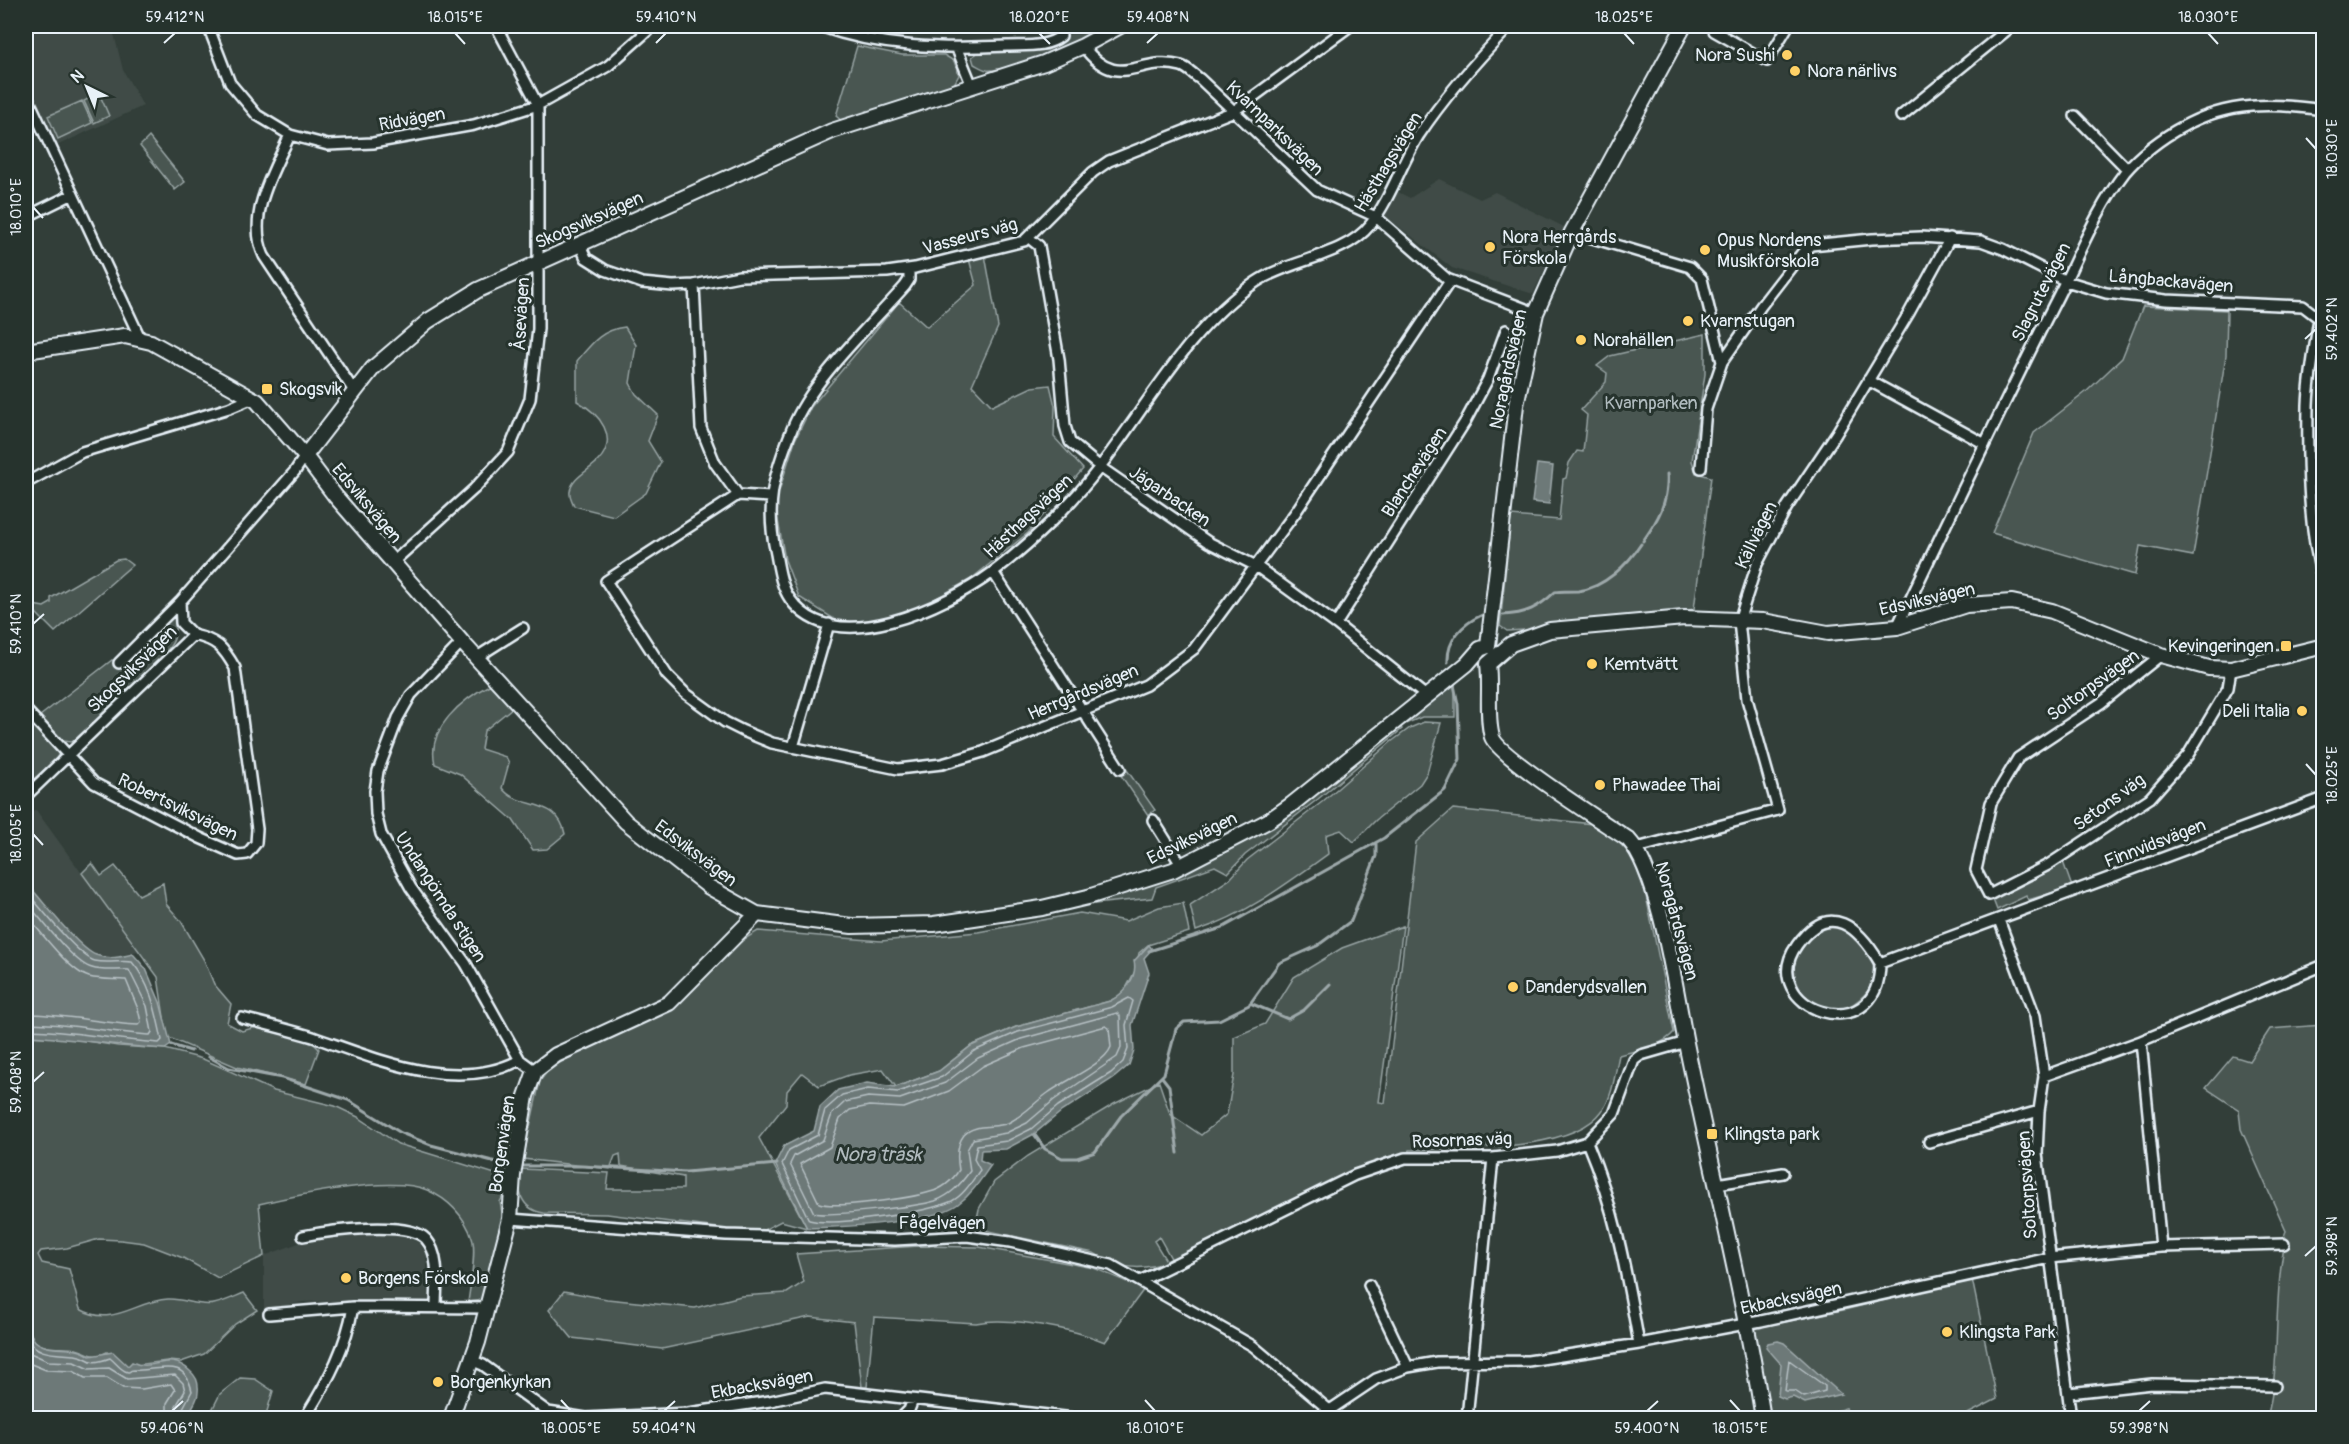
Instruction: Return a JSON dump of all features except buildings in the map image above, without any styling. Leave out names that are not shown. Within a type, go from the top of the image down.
[{"type":"street","name":"Ridvägen","points":[[208,26],[230,83],[257,115],[290,135],[328,146],[373,142],[474,125],[538,105],[608,66],[653,26]]},
{"type":"street","name":"Åsevägen","points":[[393,561],[474,489],[508,452],[530,399],[538,329],[540,262],[538,105],[496,26]]},
{"type":"street","points":[[819,26],[875,42],[912,47],[957,49],[1045,44],[1061,36],[1060,26]]},
{"type":"street","name":"Skogsviksvägen","points":[[119,663],[180,603],[295,471],[373,368],[428,321],[478,290],[832,131],[1044,63],[1120,26]]},
{"type":"street","name":"Vasseurs väg","points":[[580,245],[586,258],[605,270],[642,283],[694,285],[739,276],[862,273],[909,269],[1029,238],[1093,172],[1109,161],[1234,111],[1350,26]]},
{"type":"street","name":"Hästhagsvägen","points":[[909,269],[909,280],[905,286],[815,390],[801,411],[791,429],[770,497],[770,527],[783,587],[801,612],[829,624],[868,626],[925,611],[993,572],[1072,501],[1100,467],[1189,345],[1227,307],[1256,282],[1273,273],[1354,240],[1376,216],[1420,135],[1480,58],[1510,26]]},
{"type":"street","name":"Noragårdsvägen","points":[[1684,26],[1572,232],[1536,313],[1516,405],[1487,655],[1491,726],[1496,743],[1637,848],[1646,866],[1674,972],[1686,1042],[1717,1184],[1763,1419]]},
{"type":"street","points":[[1714,31],[1767,61],[1788,26]]},
{"type":"street","points":[[1900,116],[2012,26]]},
{"type":"street","name":"Kvarnparksvägen","points":[[1083,46],[1094,61],[1114,70],[1164,65],[1183,67],[1234,111],[1317,190],[1376,216],[1450,281],[1536,313]]},
{"type":"street","points":[[957,49],[972,86]]},
{"type":"street","points":[[26,94],[71,195],[141,340]]},
{"type":"street","name":"Slagrutevägen","points":[[1897,627],[2066,281],[2114,189],[2127,169],[2176,130],[2207,116],[2251,104],[2291,105],[2324,110]]},
{"type":"street","points":[[2075,116],[2127,169]]},
{"type":"street","points":[[290,135],[261,199],[258,243],[264,256],[354,391]]},
{"type":"street","points":[[26,217],[71,195]]},
{"type":"street","points":[[1572,232],[1690,267],[1702,279],[1722,362]]},
{"type":"street","name":"Jägarbacken","points":[[1029,238],[1039,246],[1059,359],[1065,426],[1070,442],[1100,467],[1208,542],[1256,566],[1336,624],[1426,696]]},
{"type":"street","name":"Långbackavägen","points":[[1701,468],[1706,409],[1722,362],[1761,306],[1802,253],[1811,245],[1872,239],[1950,238],[1981,241],[2003,249],[2066,281],[2106,293],[2166,300],[2303,306],[2322,319]]},
{"type":"street","name":"Källvägen","points":[[1637,848],[1778,810],[1747,699],[1739,621],[1756,564],[1782,517],[1909,313],[1950,238]]},
{"type":"street","name":"Herrgårdsvägen","points":[[738,495],[606,581],[667,675],[685,693],[725,722],[772,743],[898,769],[942,764],[983,752],[1146,685],[1182,660],[1203,639],[1295,513],[1450,281]]},
{"type":"street","points":[[694,285],[701,428],[716,464],[738,495],[770,497]]},
{"type":"street","points":[[2324,306],[2308,404],[2319,529],[2317,563],[2324,585]]},
{"type":"street","name":"Blanchevägen","points":[[1336,624],[1466,422],[1488,379],[1506,330]]},
{"type":"street","name":"Edsviksvägen","points":[[26,351],[125,336],[141,340],[186,360],[253,398],[462,642],[626,822],[709,887],[756,914],[852,926],[934,924],[1006,914],[1088,897],[1182,866],[1268,821],[1426,696],[1487,655],[1550,630],[1684,618],[1763,621],[1828,633],[1897,627],[1965,605],[2012,602],[2052,611],[2161,655],[2209,668],[2231,669],[2324,646]]},
{"type":"street","points":[[1868,380],[1985,444]]},
{"type":"street","points":[[26,483],[82,452],[229,408],[253,398]]},
{"type":"street","points":[[993,572],[1120,769]]},
{"type":"street","name":"Skogsviksvägen","points":[[26,792],[29,793],[193,635],[181,623],[180,603]]},
{"type":"street","points":[[793,747],[829,624]]},
{"type":"street","points":[[477,657],[523,628]]},
{"type":"street","name":"Robertsviksvägen","points":[[26,710],[94,783],[200,838],[238,855],[247,854],[256,843],[257,829],[235,668],[226,653],[212,639],[193,635]]},
{"type":"street","name":"Undangömda stigen","points":[[462,642],[411,695],[398,718],[378,771],[375,791],[376,814],[381,834],[406,879],[466,964],[520,1060],[535,1071]]},
{"type":"street","name":"Soltorpsvägen","points":[[1989,895],[1976,870],[1991,803],[2018,758],[2101,703],[2161,655]]},
{"type":"street","name":"Setons väg","points":[[1989,895],[2048,865],[2150,798],[2188,755],[2228,688],[2231,669]]},
{"type":"street","name":"Finnvidsvägen","points":[[1880,963],[2324,798]]},
{"type":"street","points":[[1153,819],[1182,866]]},
{"type":"street","points":[[535,1071],[556,1055],[669,1003],[756,914]]},
{"type":"street","points":[[1833,920],[1844,922],[1870,948],[1880,963],[1878,983],[1873,994],[1857,1009],[1846,1013],[1818,1012],[1800,998],[1790,978],[1789,963],[1801,940],[1824,923],[1833,920]]},
{"type":"street","name":"Soltorpsvägen","points":[[1999,920],[2035,1016],[2044,1076],[2038,1111],[2037,1154],[2072,1419]]},
{"type":"street","points":[[2044,1076],[2141,1041],[2324,965]]},
{"type":"street","points":[[243,1018],[304,1035],[358,1054],[427,1072],[488,1073],[501,1070],[520,1060]]},
{"type":"street","points":[[2141,1041],[2161,1247]]},
{"type":"street","name":"Rosornas väg","points":[[1140,1281],[1345,1180],[1395,1161],[1405,1158],[1493,1158],[1557,1151],[1587,1142],[1614,1114],[1634,1060],[1641,1055],[1686,1042]]},
{"type":"street","name":"Borgenvägen","points":[[451,1419],[488,1308],[510,1219],[515,1165],[526,1096],[535,1071]]},
{"type":"street","points":[[1929,1142],[2038,1111]]},
{"type":"street","points":[[1587,1142],[1606,1187],[1620,1240],[1639,1344]]},
{"type":"street","points":[[1467,1419],[1493,1158]]},
{"type":"street","points":[[1717,1184],[1783,1173]]},
{"type":"street","name":"Fågelvägen","points":[[510,1219],[726,1235],[895,1240],[967,1236],[1010,1242],[1111,1265],[1253,1346],[1328,1409]]},
{"type":"street","points":[[303,1236],[379,1230],[415,1232],[426,1239],[436,1264],[436,1307]]},
{"type":"street","name":"Ekbacksvägen","points":[[1318,1419],[1328,1409],[1376,1379],[1408,1366],[1437,1362],[1528,1360],[1639,1344],[1745,1325],[2049,1258],[2161,1247],[2284,1244]]},
{"type":"street","points":[[1369,1284],[1408,1366]]},
{"type":"street","points":[[269,1314],[353,1307],[488,1308]]},
{"type":"street","points":[[311,1419],[308,1413],[336,1365],[348,1335],[353,1307]]},
{"type":"street","name":"Ekbacksvägen","points":[[471,1360],[483,1365],[548,1412],[586,1418],[688,1413],[770,1401],[825,1389],[1074,1419]]},
{"type":"street","points":[[2069,1393],[2152,1384],[2275,1386]]},
{"type":"street","points":[[901,1419],[909,1410],[913,1400]]},
{"type":"shaded area","points":[[26,26],[112,26],[123,70],[143,106],[54,147],[26,82]]},
{"type":"shaded area","name":"Nora Herrgårds Förskola","points":[[1439,179],[1480,199],[1495,192],[1564,227],[1533,294],[1452,268],[1384,215],[1396,191],[1410,198]]},
{"type":"shaded area","points":[[36,810],[138,951],[113,958],[94,955],[77,941],[26,882],[26,815]]},
{"type":"shaded area","name":"Borgens Förskola","points":[[401,1234],[418,1242],[426,1252],[429,1300],[303,1302],[264,1310],[264,1256],[312,1238]]},
{"type":"green space","points":[[1089,26],[1105,26],[1065,46],[1011,66],[987,70],[974,64],[972,57],[979,52],[1047,50],[1057,45],[1069,28],[1079,32]]},
{"type":"green space","points":[[857,46],[902,55],[944,55],[954,61],[959,75],[954,84],[843,122],[836,116]]},
{"type":"green space","points":[[99,93],[109,116],[94,123],[84,101]]},
{"type":"green space","points":[[82,101],[92,123],[58,139],[48,116]]},
{"type":"green space","points":[[149,137],[185,182],[175,190],[140,146]]},
{"type":"green space","points":[[985,255],[998,327],[972,385],[992,406],[1032,387],[1050,385],[1055,406],[1054,437],[1083,469],[1028,533],[971,579],[924,605],[878,623],[842,624],[799,597],[785,560],[775,504],[795,440],[811,407],[899,302],[927,327],[976,285],[969,259]]},
{"type":"green space","points":[[2143,306],[2227,310],[2226,355],[2193,556],[2140,546],[2135,575],[1992,533],[2034,433],[2086,392],[2122,358]]},
{"type":"green space","points":[[625,327],[636,345],[630,383],[636,394],[658,415],[648,441],[661,462],[646,493],[614,516],[574,506],[570,495],[571,487],[598,461],[607,444],[607,435],[599,419],[577,401],[577,361],[603,334]]},
{"type":"green space","name":"Kvarnparken","points":[[1705,334],[1705,374],[1692,461],[1696,473],[1711,477],[1694,609],[1599,626],[1507,631],[1500,626],[1511,516],[1559,520],[1563,479],[1566,478],[1569,463],[1577,451],[1583,452],[1587,415],[1581,410],[1606,382],[1607,373],[1597,366],[1610,356]]},
{"type":"green space","points":[[124,559],[132,565],[55,632],[27,604],[44,607],[51,603],[51,598],[116,560]]},
{"type":"green space","points":[[175,615],[175,636],[169,648],[128,692],[72,742],[63,741],[40,716],[112,660],[121,667]]},
{"type":"green space","points":[[1455,680],[1455,717],[1422,717],[1405,724],[1403,721]]},
{"type":"green space","points":[[491,684],[512,708],[484,731],[481,749],[506,757],[509,763],[502,788],[509,795],[546,809],[561,822],[565,834],[547,849],[533,850],[513,820],[460,774],[435,764],[436,738],[441,727],[459,706]]},
{"type":"green space","points":[[26,716],[54,744],[59,753],[56,759],[26,786]]},
{"type":"green space","points":[[1424,722],[1441,723],[1427,773],[1420,784],[1376,820],[1354,842],[1341,830],[1326,835],[1328,854],[1248,908],[1196,931],[1190,905],[1230,879],[1247,860],[1322,802],[1391,742],[1410,728]]},
{"type":"green space","points":[[1399,723],[1402,729],[1318,799],[1245,855],[1228,873],[1215,866],[1156,887],[1152,898],[1075,906],[1270,826]]},
{"type":"green space","points":[[1127,770],[1155,810],[1148,815],[1120,774]]},
{"type":"green space","points":[[1453,809],[1602,825],[1631,855],[1645,891],[1674,1032],[1656,1045],[1619,1055],[1606,1105],[1587,1125],[1566,1135],[1512,1146],[1409,1150],[1408,1153],[1387,1157],[1320,1186],[1172,1260],[1159,1237],[1154,1241],[1167,1262],[1148,1267],[1121,1265],[1094,1253],[975,1228],[979,1209],[994,1182],[1028,1156],[1114,1104],[1159,1082],[1170,1114],[1201,1135],[1227,1114],[1234,1075],[1234,1037],[1265,1024],[1294,977],[1342,948],[1403,926],[1379,1102],[1385,1103],[1416,842]]},
{"type":"green space","points":[[2062,859],[2072,887],[2028,900],[2026,896],[1997,910],[1992,897]]},
{"type":"green space","points":[[92,863],[101,876],[115,866],[139,895],[163,883],[166,904],[181,921],[204,960],[214,984],[231,1004],[227,1023],[242,1031],[260,1026],[311,1041],[319,1049],[306,1084],[237,1067],[167,1037],[158,977],[82,873]]},
{"type":"green space","points":[[1183,903],[1189,932],[1148,945],[1139,953],[1136,969],[1123,994],[1110,1001],[1016,1027],[971,1046],[939,1071],[896,1087],[883,1069],[849,1075],[819,1086],[802,1073],[787,1091],[786,1104],[759,1138],[807,1228],[781,1221],[758,1233],[607,1214],[544,1213],[530,1208],[522,1197],[519,1184],[521,1169],[609,1173],[607,1189],[683,1189],[683,1177],[621,1166],[620,1154],[615,1156],[610,1169],[523,1159],[540,1081],[550,1068],[684,997],[736,944],[758,931],[881,941],[978,932],[1080,913],[1126,921],[1159,907]]},
{"type":"green space","points":[[1838,926],[1848,932],[1865,949],[1874,968],[1874,978],[1870,988],[1861,998],[1841,1009],[1823,1009],[1808,1000],[1798,984],[1794,967],[1799,949],[1813,934]]},
{"type":"green space","points":[[2323,1025],[2323,1418],[2267,1418],[2274,1378],[2278,1295],[2286,1231],[2241,1129],[2239,1110],[2206,1088],[2233,1056],[2249,1061],[2270,1029]]},
{"type":"green space","points":[[26,1036],[67,1038],[118,1046],[165,1049],[203,1059],[274,1091],[335,1106],[358,1117],[398,1144],[505,1177],[506,1190],[500,1202],[503,1218],[492,1275],[484,1300],[468,1302],[474,1251],[469,1230],[455,1209],[442,1198],[427,1190],[411,1186],[368,1185],[259,1204],[264,1256],[218,1278],[183,1258],[144,1243],[99,1239],[67,1248],[41,1251],[38,1255],[42,1263],[69,1269],[80,1309],[92,1314],[114,1315],[168,1299],[214,1304],[244,1293],[257,1310],[235,1324],[204,1354],[181,1362],[167,1361],[128,1366],[107,1352],[95,1355],[76,1349],[39,1344],[26,1324]]},
{"type":"green space","points":[[919,1246],[979,1247],[1094,1268],[1144,1289],[1105,1342],[1059,1328],[1005,1321],[976,1323],[874,1317],[867,1387],[862,1387],[854,1322],[810,1317],[662,1349],[572,1338],[549,1310],[564,1291],[607,1299],[695,1308],[741,1296],[787,1293],[804,1282],[796,1254]]},
{"type":"green space","points":[[1972,1279],[1997,1399],[1960,1418],[1850,1418],[1846,1408],[1812,1418],[1767,1418],[1750,1337],[1755,1328],[1848,1309]]},
{"type":"green space","points":[[240,1378],[255,1379],[273,1391],[265,1418],[208,1418],[220,1394]]},
{"type":"water","points":[[1537,464],[1553,466],[1549,504],[1532,502]]},
{"type":"water","points":[[26,882],[70,934],[89,951],[106,957],[133,954],[146,969],[160,1002],[171,1045],[165,1049],[26,1036]]},
{"type":"water","name":"Nora träsk","points":[[1149,945],[1152,949],[1144,958],[1149,973],[1132,1025],[1134,1050],[1129,1065],[1115,1077],[1062,1111],[1034,1134],[1006,1149],[981,1150],[980,1160],[991,1165],[968,1196],[945,1211],[885,1223],[807,1228],[775,1164],[784,1146],[814,1131],[820,1107],[838,1090],[867,1083],[896,1087],[939,1071],[971,1046],[1016,1027],[1110,1001],[1129,984],[1134,973],[1134,961]]},
{"type":"water","points":[[26,1324],[35,1341],[48,1347],[77,1350],[90,1356],[113,1352],[128,1366],[132,1362],[147,1365],[175,1362],[182,1365],[194,1375],[198,1386],[198,1396],[189,1418],[26,1418]]},
{"type":"water","points":[[1778,1341],[1784,1343],[1841,1394],[1805,1403],[1793,1397],[1785,1399],[1778,1396],[1781,1364],[1766,1347],[1768,1343]]},
{"type":"waterway","points":[[1643,541],[1664,502],[1667,474]]},
{"type":"waterway","points":[[1503,615],[1531,609],[1555,592],[1578,591],[1597,585],[1622,567],[1641,544]]},
{"type":"waterway","points":[[1448,662],[1450,647],[1457,634],[1468,623],[1482,615]]},
{"type":"waterway","points":[[1149,951],[1222,928],[1384,838],[1445,790],[1460,759],[1458,704],[1454,685]]},
{"type":"waterway","points":[[1034,1134],[1045,1149],[1062,1158],[1077,1158],[1095,1152],[1121,1116],[1164,1074],[1176,1029],[1184,1022],[1219,1020],[1249,1005],[1279,963],[1317,946],[1351,921],[1376,856],[1376,843]]},
{"type":"waterway","points":[[1250,1003],[1288,1019],[1304,1010],[1330,984]]},
{"type":"waterway","points":[[171,1045],[191,1051]]},
{"type":"waterway","points":[[209,1057],[229,1068],[282,1078],[348,1100],[401,1133],[431,1145],[504,1164]]},
{"type":"waterway","points":[[1162,1077],[1169,1086],[1178,1153]]},
{"type":"waterway","points":[[524,1166],[582,1166],[686,1172],[777,1164]]},
{"type":"place","name":"Nora Sushi","points":[[1787,55]]},
{"type":"place","name":"Nora närlivs","points":[[1795,71]]},
{"type":"place","name":"Nora Herrgårds Förskola","points":[[1490,247]]},
{"type":"place","name":"Opus Nordens Musikförskola","points":[[1705,250]]},
{"type":"place","name":"Kvarnstugan","points":[[1688,321]]},
{"type":"place","name":"Norahällen","points":[[1581,340]]},
{"type":"place","name":"Skogsvik","points":[[267,389]]},
{"type":"place","name":"Kevingeringen","points":[[2286,646]]},
{"type":"place","name":"Kemtvätt","points":[[1592,664]]},
{"type":"place","name":"Deli Italia","points":[[2302,711]]},
{"type":"place","name":"Phawadee Thai","points":[[1600,785]]},
{"type":"place","name":"Danderydsvallen","points":[[1513,987]]},
{"type":"place","name":"Klingsta park","points":[[1712,1134]]},
{"type":"place","name":"Borgens Förskola","points":[[346,1278]]},
{"type":"place","name":"Klingsta Park","points":[[1947,1332]]},
{"type":"place","name":"Borgenkyrkan","points":[[438,1382]]}]
